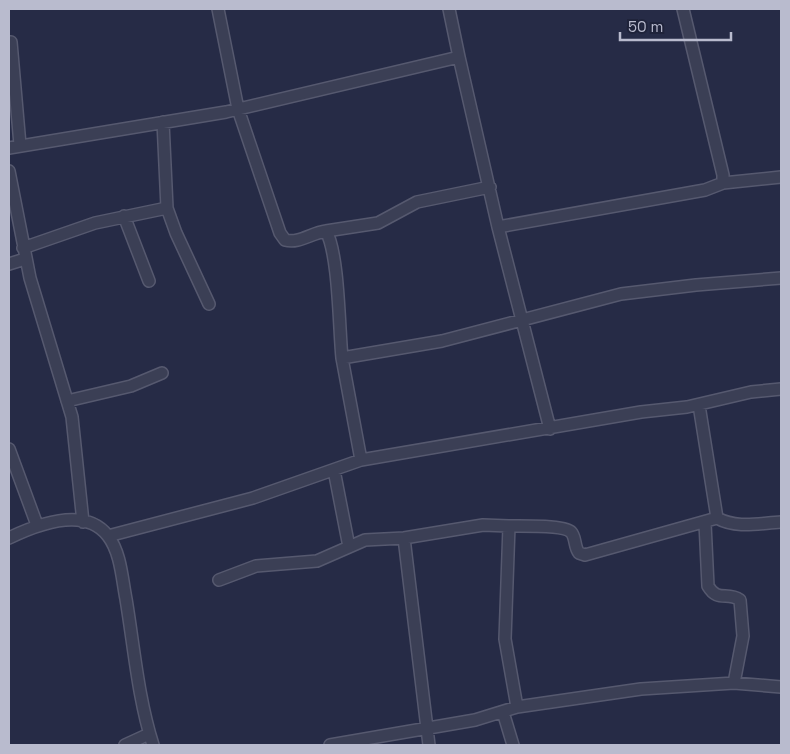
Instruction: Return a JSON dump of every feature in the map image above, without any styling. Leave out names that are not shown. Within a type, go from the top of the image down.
[{"type":"street","points":[[218,9],[238,109],[280,233],[285,240],[293,242],[318,232],[378,223],[417,202],[490,187]]},
{"type":"street","points":[[449,9],[498,227],[550,429]]},
{"type":"street","points":[[683,9],[723,175],[723,183]]},
{"type":"street","points":[[12,42],[14,146],[238,109],[459,56]]},
{"type":"street","points":[[163,122],[167,208],[176,233],[209,304]]},
{"type":"street","points":[[9,171],[24,254],[72,417],[84,522]]},
{"type":"street","points":[[498,227],[705,190],[723,183],[781,177]]},
{"type":"street","points":[[9,264],[24,254],[95,223],[167,208]]},
{"type":"street","points":[[124,216],[149,280]]},
{"type":"street","points":[[326,231],[330,238],[334,262],[342,358],[361,460]]},
{"type":"street","points":[[342,358],[442,340],[522,318],[645,290],[781,278]]},
{"type":"street","points":[[67,401],[131,386],[162,373]]},
{"type":"street","points":[[108,536],[253,498],[361,460],[641,412],[699,405],[751,392],[781,388]]},
{"type":"street","points":[[699,405],[717,518]]},
{"type":"street","points":[[9,449],[37,525]]},
{"type":"street","points":[[334,470],[349,547]]},
{"type":"street","points":[[219,580],[256,566],[317,562],[365,540],[404,538],[465,527],[509,526],[566,530],[573,536],[575,548],[579,554],[585,555],[717,518],[726,523],[737,525],[781,522]]},
{"type":"street","points":[[9,538],[37,525],[57,520],[84,522],[108,536],[120,565],[151,740],[124,745]]},
{"type":"street","points":[[705,522],[708,586],[712,593],[718,596],[734,596],[740,600],[743,636],[734,683]]},
{"type":"street","points":[[509,526],[505,640],[517,707]]},
{"type":"street","points":[[404,538],[426,728],[430,745]]},
{"type":"street","points":[[330,745],[426,728],[503,712],[517,707],[641,689],[734,683],[781,687]]},
{"type":"street","points":[[503,712],[513,745]]}]
